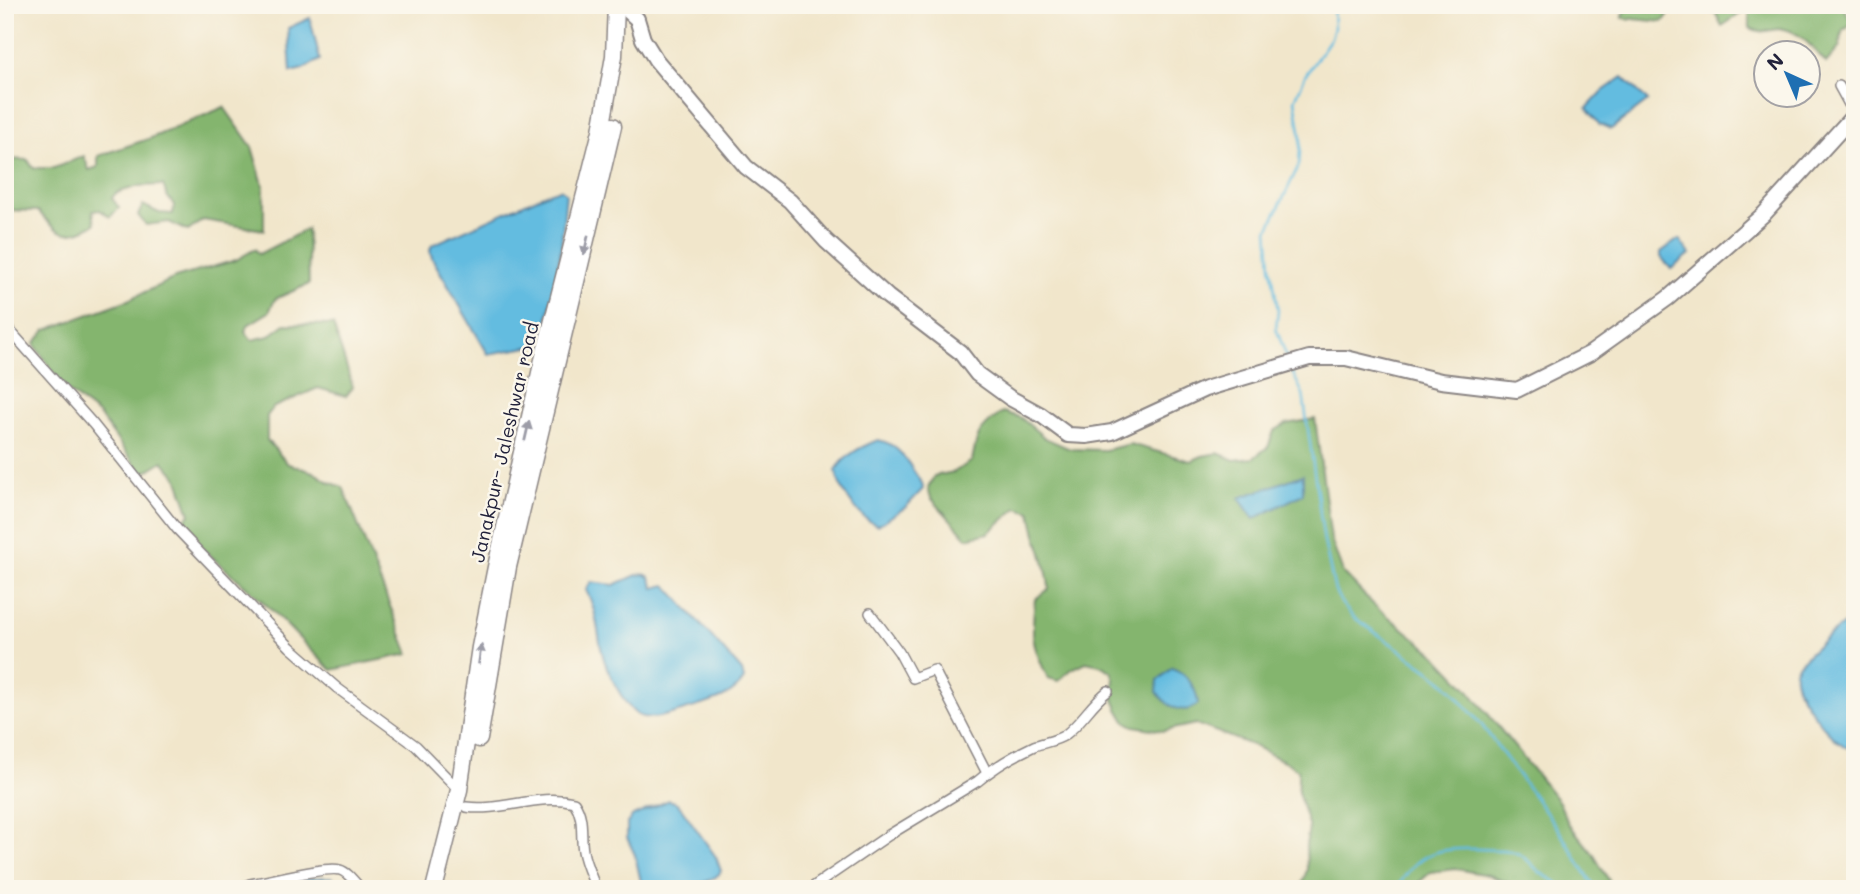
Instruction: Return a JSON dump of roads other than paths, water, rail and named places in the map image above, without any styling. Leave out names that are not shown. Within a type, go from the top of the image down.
[{"type":"highway","name":"Janakpur- Jaleshwar road","points":[[434,889],[459,790],[480,647],[496,566],[542,364],[601,131],[621,7]]},
{"type":"highway","name":"Janakpur- Jaleshwar road","points":[[446,889],[466,807],[508,567],[585,251],[619,97],[624,59],[621,7]]},
{"type":"main road","points":[[621,7],[638,19],[643,39],[656,60],[746,167],[790,201],[826,241],[887,297],[960,352],[977,374],[1068,435],[1086,436],[1112,432],[1205,388],[1309,358],[1346,358],[1441,381],[1517,390],[1591,353],[1668,298],[1764,214],[1855,114]]},
{"type":"street","points":[[1839,86],[1855,114]]},
{"type":"street","points":[[5,325],[93,425],[177,529],[290,647],[337,688],[416,746],[459,790]]},
{"type":"street","points":[[870,613],[899,652],[913,678],[934,670],[988,772]]},
{"type":"street","points":[[810,889],[988,772],[1037,745],[1064,736],[1108,691]]},
{"type":"street","points":[[466,807],[485,809],[547,801],[575,802],[581,819],[583,851],[597,889]]},
{"type":"street","points":[[239,889],[250,884],[319,870],[333,870],[346,873],[361,889]]},
{"type":"water","points":[[310,18],[320,60],[291,72],[288,28]]},
{"type":"water","points":[[1623,77],[1648,101],[1611,129],[1599,124],[1587,108],[1603,91]]},
{"type":"water","points":[[560,189],[566,193],[561,249],[546,328],[534,346],[488,354],[432,258],[432,245]]},
{"type":"water","points":[[1679,239],[1690,254],[1671,269],[1661,257],[1661,252]]},
{"type":"water","points":[[878,440],[899,451],[922,483],[923,489],[906,507],[878,525],[864,517],[851,502],[836,470],[854,452]]},
{"type":"water","points":[[1303,475],[1303,494],[1254,519],[1239,498]]},
{"type":"water","points":[[644,574],[650,577],[654,588],[666,585],[742,671],[744,679],[733,691],[712,702],[658,717],[640,716],[629,706],[617,688],[604,659],[595,613],[586,590],[591,582],[614,585]]},
{"type":"water","points":[[1855,618],[1855,747],[1848,748],[1832,736],[1814,714],[1799,690],[1795,671],[1822,642]]},
{"type":"water","points":[[1172,668],[1187,678],[1193,687],[1198,704],[1192,708],[1176,708],[1157,692],[1158,680]]},
{"type":"water","points":[[669,800],[682,809],[716,857],[721,871],[717,876],[700,884],[678,889],[658,889],[641,882],[635,855],[627,838],[627,823],[633,816]]},
{"type":"water","points":[[332,877],[342,889],[259,889],[308,878]]},
{"type":"waterway","points":[[1287,358],[1276,328],[1278,311],[1268,230],[1299,165],[1301,138],[1295,100],[1305,76],[1331,38],[1334,28],[1333,5]]},
{"type":"waterway","points":[[1851,5],[1855,12]]},
{"type":"waterway","points":[[1290,368],[1303,394],[1324,541],[1335,591],[1342,604],[1352,616],[1434,674],[1452,690],[1481,724],[1558,829],[1596,889]]},
{"type":"waterway","points":[[1397,889],[1421,859],[1451,849],[1511,851],[1524,857],[1563,889]]}]
